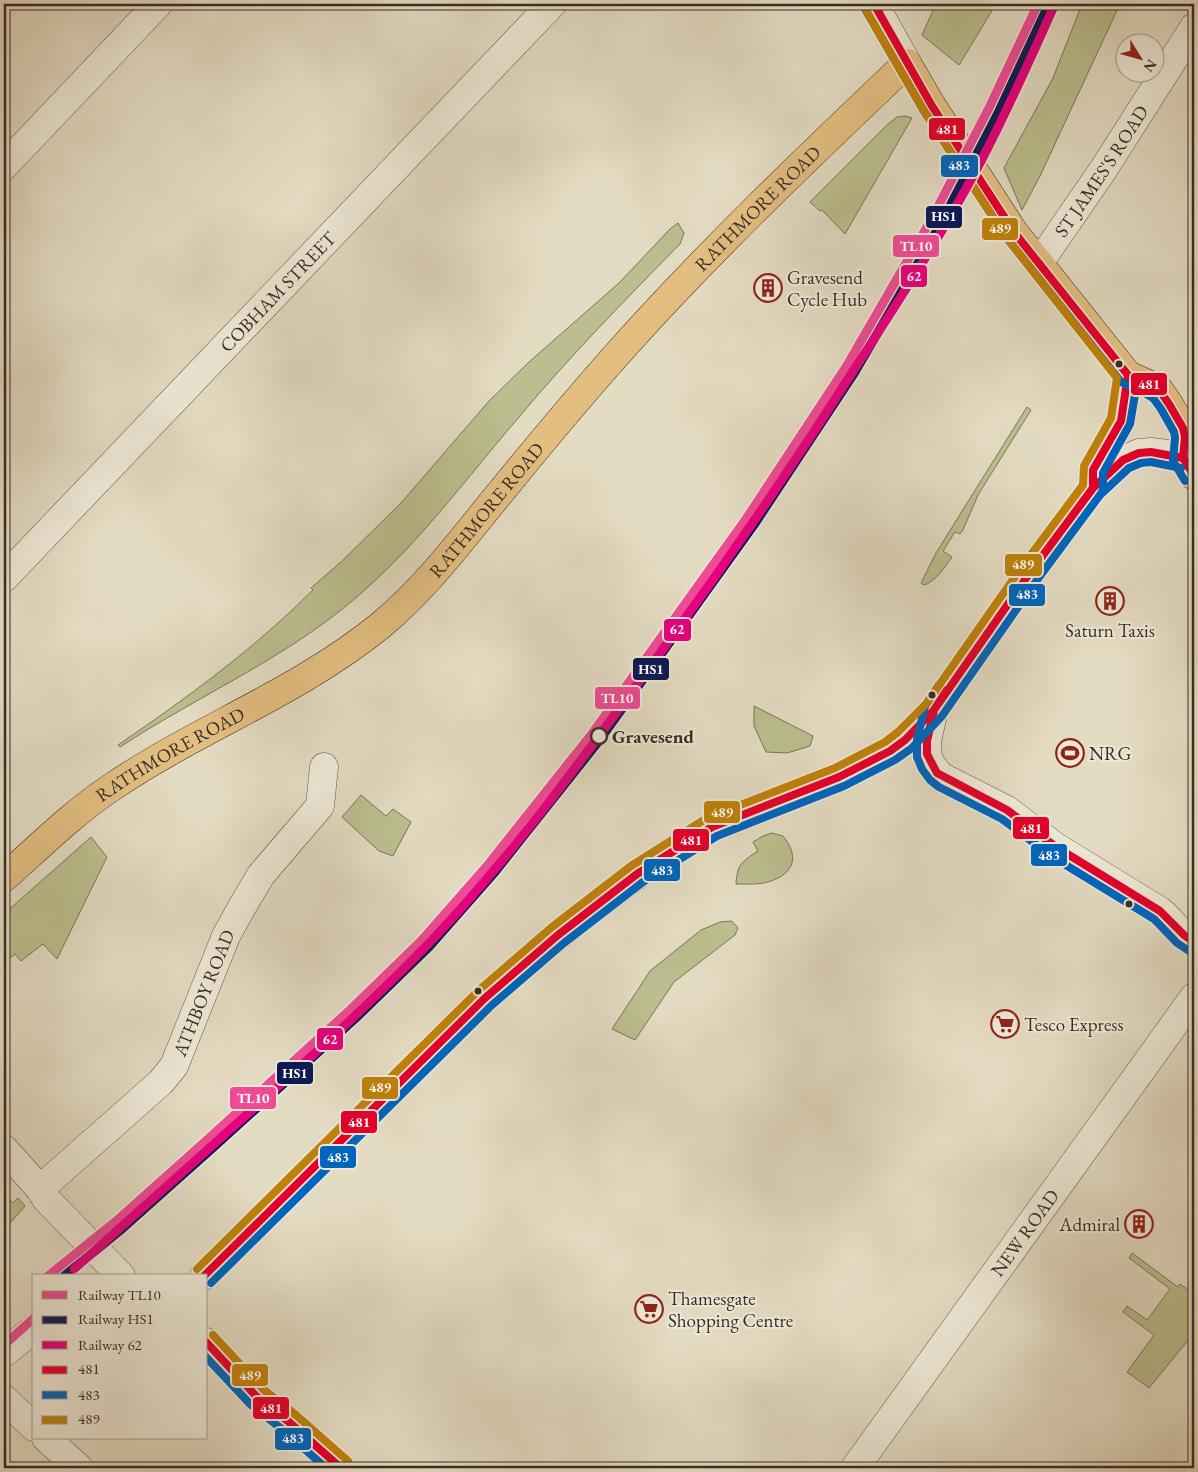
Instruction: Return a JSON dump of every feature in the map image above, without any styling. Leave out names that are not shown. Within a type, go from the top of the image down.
[{"type":"main road","points":[[907,63],[932,106],[1009,224],[1039,263],[1128,375],[1160,391],[1183,428],[1189,467]]},
{"type":"main road","name":"RATHMORE ROAD","points":[[4,878],[112,787],[165,755],[328,664],[382,624],[440,569],[503,489],[605,368],[660,308],[770,196],[907,63]]},
{"type":"street","points":[[4,166],[158,4]]},
{"type":"street","name":"COBHAM STREET","points":[[4,578],[552,4]]},
{"type":"street","points":[[874,4],[907,63]]},
{"type":"street","name":"ST JAMES'S ROAD","points":[[1039,263],[1103,170],[1194,28]]},
{"type":"street","points":[[1093,488],[1094,470],[1121,420],[1128,375]]},
{"type":"street","points":[[1189,467],[1167,454],[1139,453],[1123,460],[1093,488],[1029,574],[934,710],[927,741],[927,754],[931,764],[940,776],[1007,810],[1056,847],[1160,911],[1170,920],[1181,935],[1194,942]]},
{"type":"street","name":"ATHBOY ROAD","points":[[46,1197],[161,1082],[174,1066],[226,936],[242,907],[261,875],[320,806],[324,767]]},
{"type":"street","points":[[206,1274],[522,964],[637,874],[670,852],[712,827],[760,808]]},
{"type":"street","name":"NEW ROAD","points":[[856,1468],[1194,997]]},
{"type":"street","points":[[4,1149],[107,1271]]},
{"type":"street","points":[[4,1353],[32,1330]]},
{"type":"street","points":[[208,1344],[257,1397],[290,1422],[340,1468]]},
{"type":"street","points":[[48,1440],[80,1468]]},
{"type":"green space","points":[[936,4],[996,4],[959,65],[922,35]]},
{"type":"green space","points":[[1082,4],[1120,4],[1040,176],[1022,210],[1004,168],[1053,78]]},
{"type":"green space","points":[[905,116],[912,118],[845,234],[822,210],[820,211],[810,202],[888,124],[897,117]]},
{"type":"green space","points":[[678,223],[684,233],[680,244],[578,350],[538,394],[427,527],[367,588],[339,612],[278,654],[151,727],[120,747],[118,745],[244,653],[291,612],[313,590],[311,588],[341,562],[401,503],[489,401],[529,362],[619,283]]},
{"type":"green space","points":[[1027,407],[1031,410],[978,495],[963,530],[960,534],[955,532],[943,551],[952,557],[936,578],[924,585],[921,583],[936,553]]},
{"type":"green space","points":[[754,706],[813,736],[810,746],[787,753],[766,752],[754,726]]},
{"type":"green space","points":[[361,795],[386,816],[393,809],[411,822],[393,856],[379,851],[342,817]]},
{"type":"green space","points":[[772,833],[783,836],[788,843],[793,856],[790,868],[779,878],[767,882],[736,884],[737,872],[741,864],[758,851],[753,842]]},
{"type":"green space","points":[[91,837],[107,857],[57,959],[43,944],[21,961],[15,954],[4,963],[4,914]]},
{"type":"green space","points":[[732,921],[738,928],[735,935],[674,982],[635,1040],[612,1029],[650,971],[701,930],[720,922]]},
{"type":"green space","points":[[4,1194],[13,1203],[18,1198],[25,1206],[4,1230]]},
{"type":"green space","points":[[1132,1253],[1178,1287],[1180,1284],[1194,1294],[1194,1333],[1149,1388],[1127,1372],[1154,1335],[1123,1312],[1127,1306],[1147,1320],[1170,1289],[1129,1258]]},
{"type":"rail line","name":"TL10","points":[[50,1274],[115,1222],[208,1139],[350,1010],[422,940],[487,866],[591,735],[746,519],[846,367],[931,220],[990,106],[1038,4]]},
{"type":"rail line","name":"62","points":[[74,1269],[358,1014],[396,977],[465,904],[556,794],[743,537],[815,431],[907,288],[979,165],[1028,65],[1055,4]]},
{"type":"rail line","name":"HS1","points":[[66,1274],[122,1229],[215,1146],[357,1017],[429,947],[495,872],[599,741],[754,525],[855,372],[940,225],[999,111],[1047,8]]},
{"type":"rail line","name":"TL10","points":[[4,1345],[32,1320]]},
{"type":"transit line","name":"481","points":[[874,4],[932,106],[1014,232],[1128,375],[1153,386],[1160,391],[1169,404],[1183,428],[1185,437],[1183,458],[1194,476]]},
{"type":"transit line","name":"483","points":[[865,9],[924,111],[1006,237],[1121,382],[1153,398],[1161,409],[1174,432],[1173,461],[1185,481]]},
{"type":"transit line","name":"489","points":[[197,1269],[478,991],[552,927],[631,866],[707,818],[835,768],[885,742],[898,732],[926,704],[1021,568],[1083,485],[1084,466],[1111,418],[1117,378],[1006,237],[924,111],[865,9]]},
{"type":"transit line","name":"481","points":[[1090,492],[1093,488],[1093,470],[1121,421],[1128,375]]},
{"type":"transit line","name":"483","points":[[1098,498],[1103,490],[1103,473],[1130,424],[1138,377]]},
{"type":"transit line","name":"481","points":[[206,1274],[485,998],[558,935],[637,874],[712,827],[839,777],[890,751],[905,740],[934,710],[1029,574],[1093,488],[1123,460],[1139,453],[1151,452],[1183,458]]},
{"type":"transit line","name":"483","points":[[211,1283],[492,1005],[564,943],[643,882],[717,836],[844,786],[895,760],[912,748],[942,716],[1037,580],[1100,495],[1129,468],[1141,463],[1151,462],[1181,468]]},
{"type":"transit line","name":"483","points":[[939,685],[925,706],[917,740],[917,757],[922,769],[930,780],[939,787],[1002,819],[1051,856],[1154,919],[1177,943],[1189,951]]},
{"type":"transit line","name":"481","points":[[947,690],[934,710],[927,741],[927,754],[937,773],[1007,810],[1056,847],[1160,911],[1184,935],[1194,942]]},
{"type":"transit line","name":"489","points":[[213,1335],[264,1390],[296,1415],[348,1461]]},
{"type":"transit line","name":"481","points":[[208,1344],[257,1397],[289,1422],[341,1468]]},
{"type":"transit line","name":"483","points":[[208,1359],[250,1404],[326,1468]]},
{"type":"place","name":"Gravesend Cycle Hub","points":[[768,288]]},
{"type":"place","name":"Saturn Taxis","points":[[1110,601]]},
{"type":"place","name":"Gravesend","points":[[599,736]]},
{"type":"place","name":"NRG","points":[[1070,753]]},
{"type":"place","name":"Tesco Express","points":[[1005,1024]]},
{"type":"place","name":"Admiral","points":[[1139,1224]]},
{"type":"place","name":"Thamesgate Shopping Centre","points":[[649,1309]]}]
